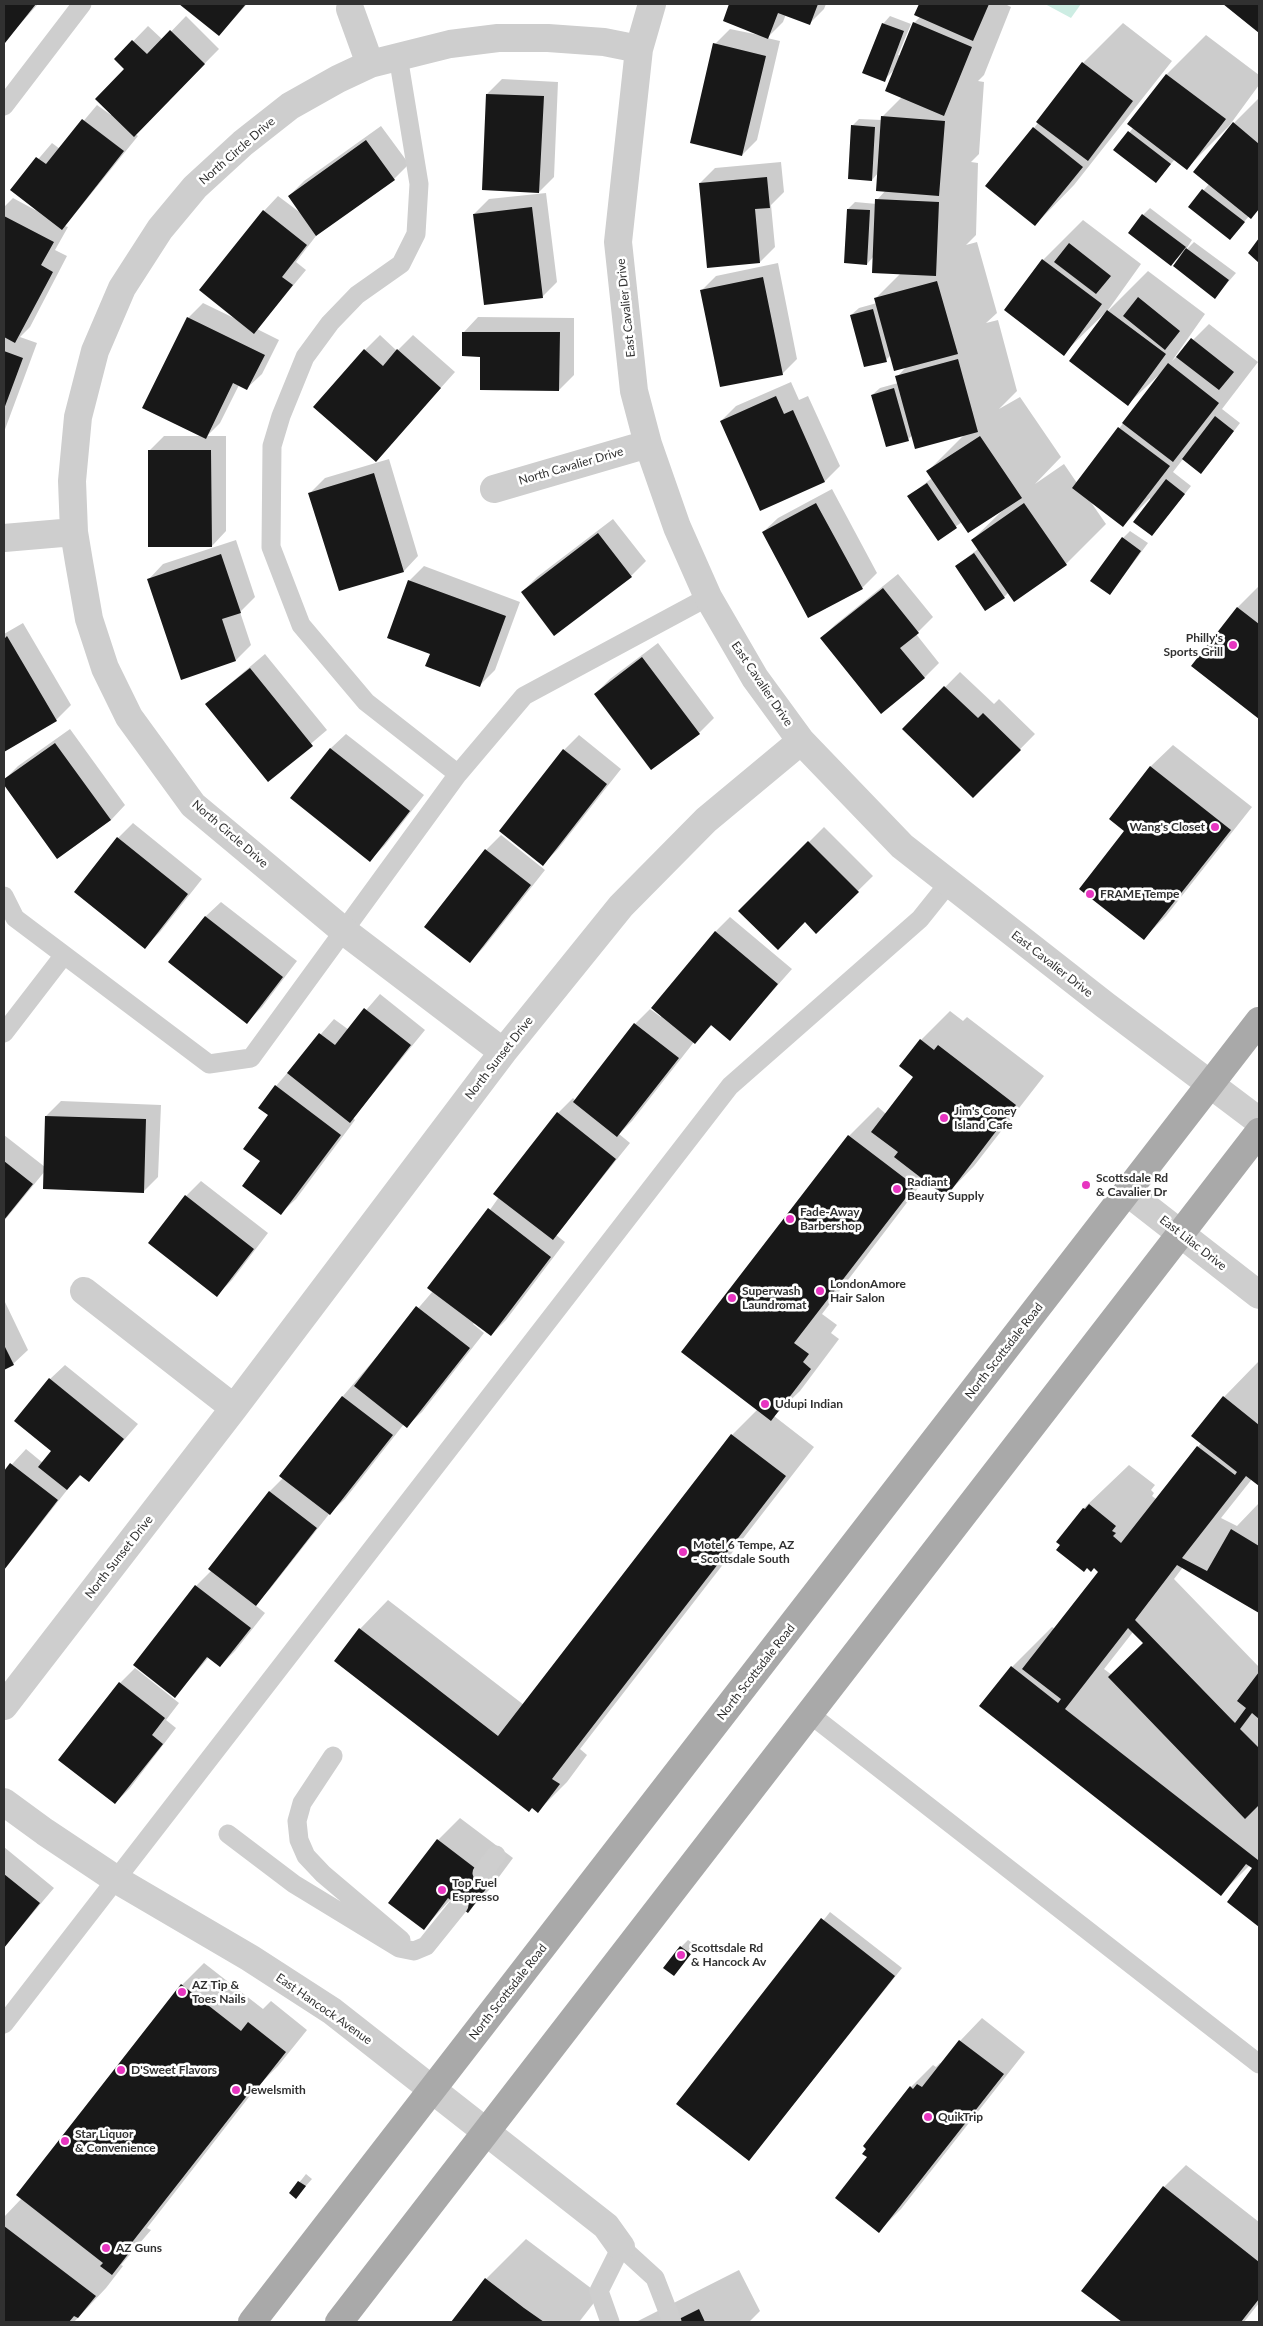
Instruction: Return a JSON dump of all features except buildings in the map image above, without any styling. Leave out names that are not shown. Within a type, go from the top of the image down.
[{"type":"main road","name":"North Scottsdale Road","points":[[252,2322],[1259,1021]]},
{"type":"main road","points":[[339,2322],[811,1715],[1259,1132]]},
{"type":"street","points":[[639,50],[652,4]]},
{"type":"street","points":[[350,9],[370,64]]},
{"type":"street","name":"North Circle Drive","points":[[503,1052],[344,931],[194,805],[129,717],[105,668],[89,619],[74,532],[72,481],[78,417],[95,351],[122,288],[160,229],[189,194],[243,143],[290,106],[338,79],[370,64],[450,44],[498,38],[548,38],[604,42],[639,50]]},
{"type":"street","name":"East Cavalier Drive","points":[[639,50],[618,242],[634,391],[648,444],[677,527],[708,597],[755,678],[801,741],[902,846],[948,884],[1259,1121]]},
{"type":"street","name":"North Cavalier Drive","points":[[494,488],[648,444]]},
{"type":"street","points":[[4,538],[74,532]]},
{"type":"street","name":"North Sunset Drive","points":[[4,1706],[234,1408],[503,1052],[621,906],[706,820],[801,741]]},
{"type":"street","name":"East Lilac Drive","points":[[1127,1192],[1259,1295]]},
{"type":"street","points":[[84,1291],[234,1408]]},
{"type":"street","name":"East Hancock Avenue","points":[[4,1802],[117,1880],[250,1958],[332,2011],[606,2226],[621,2247]]},
{"type":"lane","points":[[4,106],[82,4]]},
{"type":"lane","points":[[398,56],[419,184],[416,234],[401,264],[357,296],[330,323],[305,357],[281,416],[272,446],[271,547],[301,625],[366,702],[458,774]]},
{"type":"lane","points":[[4,896],[15,918],[209,1064],[251,1058],[458,774],[524,696],[708,597]]},
{"type":"lane","points":[[4,2024],[730,1086],[920,919],[948,884]]},
{"type":"lane","points":[[4,1033],[64,955]]},
{"type":"lane","points":[[811,1715],[1259,2064]]},
{"type":"lane","points":[[333,1756],[302,1802],[297,1821],[299,1840],[306,1856],[323,1874],[414,1951]]},
{"type":"lane","points":[[228,1834],[294,1884],[399,1948],[414,1951],[426,1946],[458,1906]]},
{"type":"lane","points":[[482,1873],[496,1855]]},
{"type":"lane","points":[[610,2322],[599,2291],[621,2247],[655,2278],[672,2322]]},
{"type":"shaded area","points":[[1045,4],[1081,4],[1071,18]]},
{"type":"place","name":"Philly's Sports Grill","points":[[1233,645]]},
{"type":"place","name":"Wang's Closet","points":[[1215,827]]},
{"type":"place","name":"FRAME Tempe","points":[[1090,894]]},
{"type":"place","name":"Jim's Coney Island Cafe","points":[[944,1118]]},
{"type":"place","name":"Scottsdale Rd & Cavalier Dr","points":[[1086,1185]]},
{"type":"place","name":"Radiant Beauty Supply","points":[[897,1189]]},
{"type":"place","name":"Fade-Away Barbershop","points":[[790,1219]]},
{"type":"place","name":"LondonAmore Hair Salon","points":[[820,1291]]},
{"type":"place","name":"Superwash Laundromat","points":[[732,1298]]},
{"type":"place","name":"Udupi Indian","points":[[765,1404]]},
{"type":"place","name":"Motel 6 Tempe, AZ - Scottsdale South","points":[[683,1552]]},
{"type":"place","name":"Top Fuel Espresso","points":[[442,1890]]},
{"type":"place","name":"Scottsdale Rd & Hancock Av","points":[[681,1955]]},
{"type":"place","name":"AZ Tip & Toes Nails","points":[[182,1992]]},
{"type":"place","name":"D'Sweet Flavors","points":[[121,2070]]},
{"type":"place","name":"Jewelsmith","points":[[236,2090]]},
{"type":"place","name":"QuikTrip","points":[[928,2117]]},
{"type":"place","name":"Star Liquor & Convenience","points":[[65,2141]]},
{"type":"place","name":"AZ Guns","points":[[106,2248]]}]
